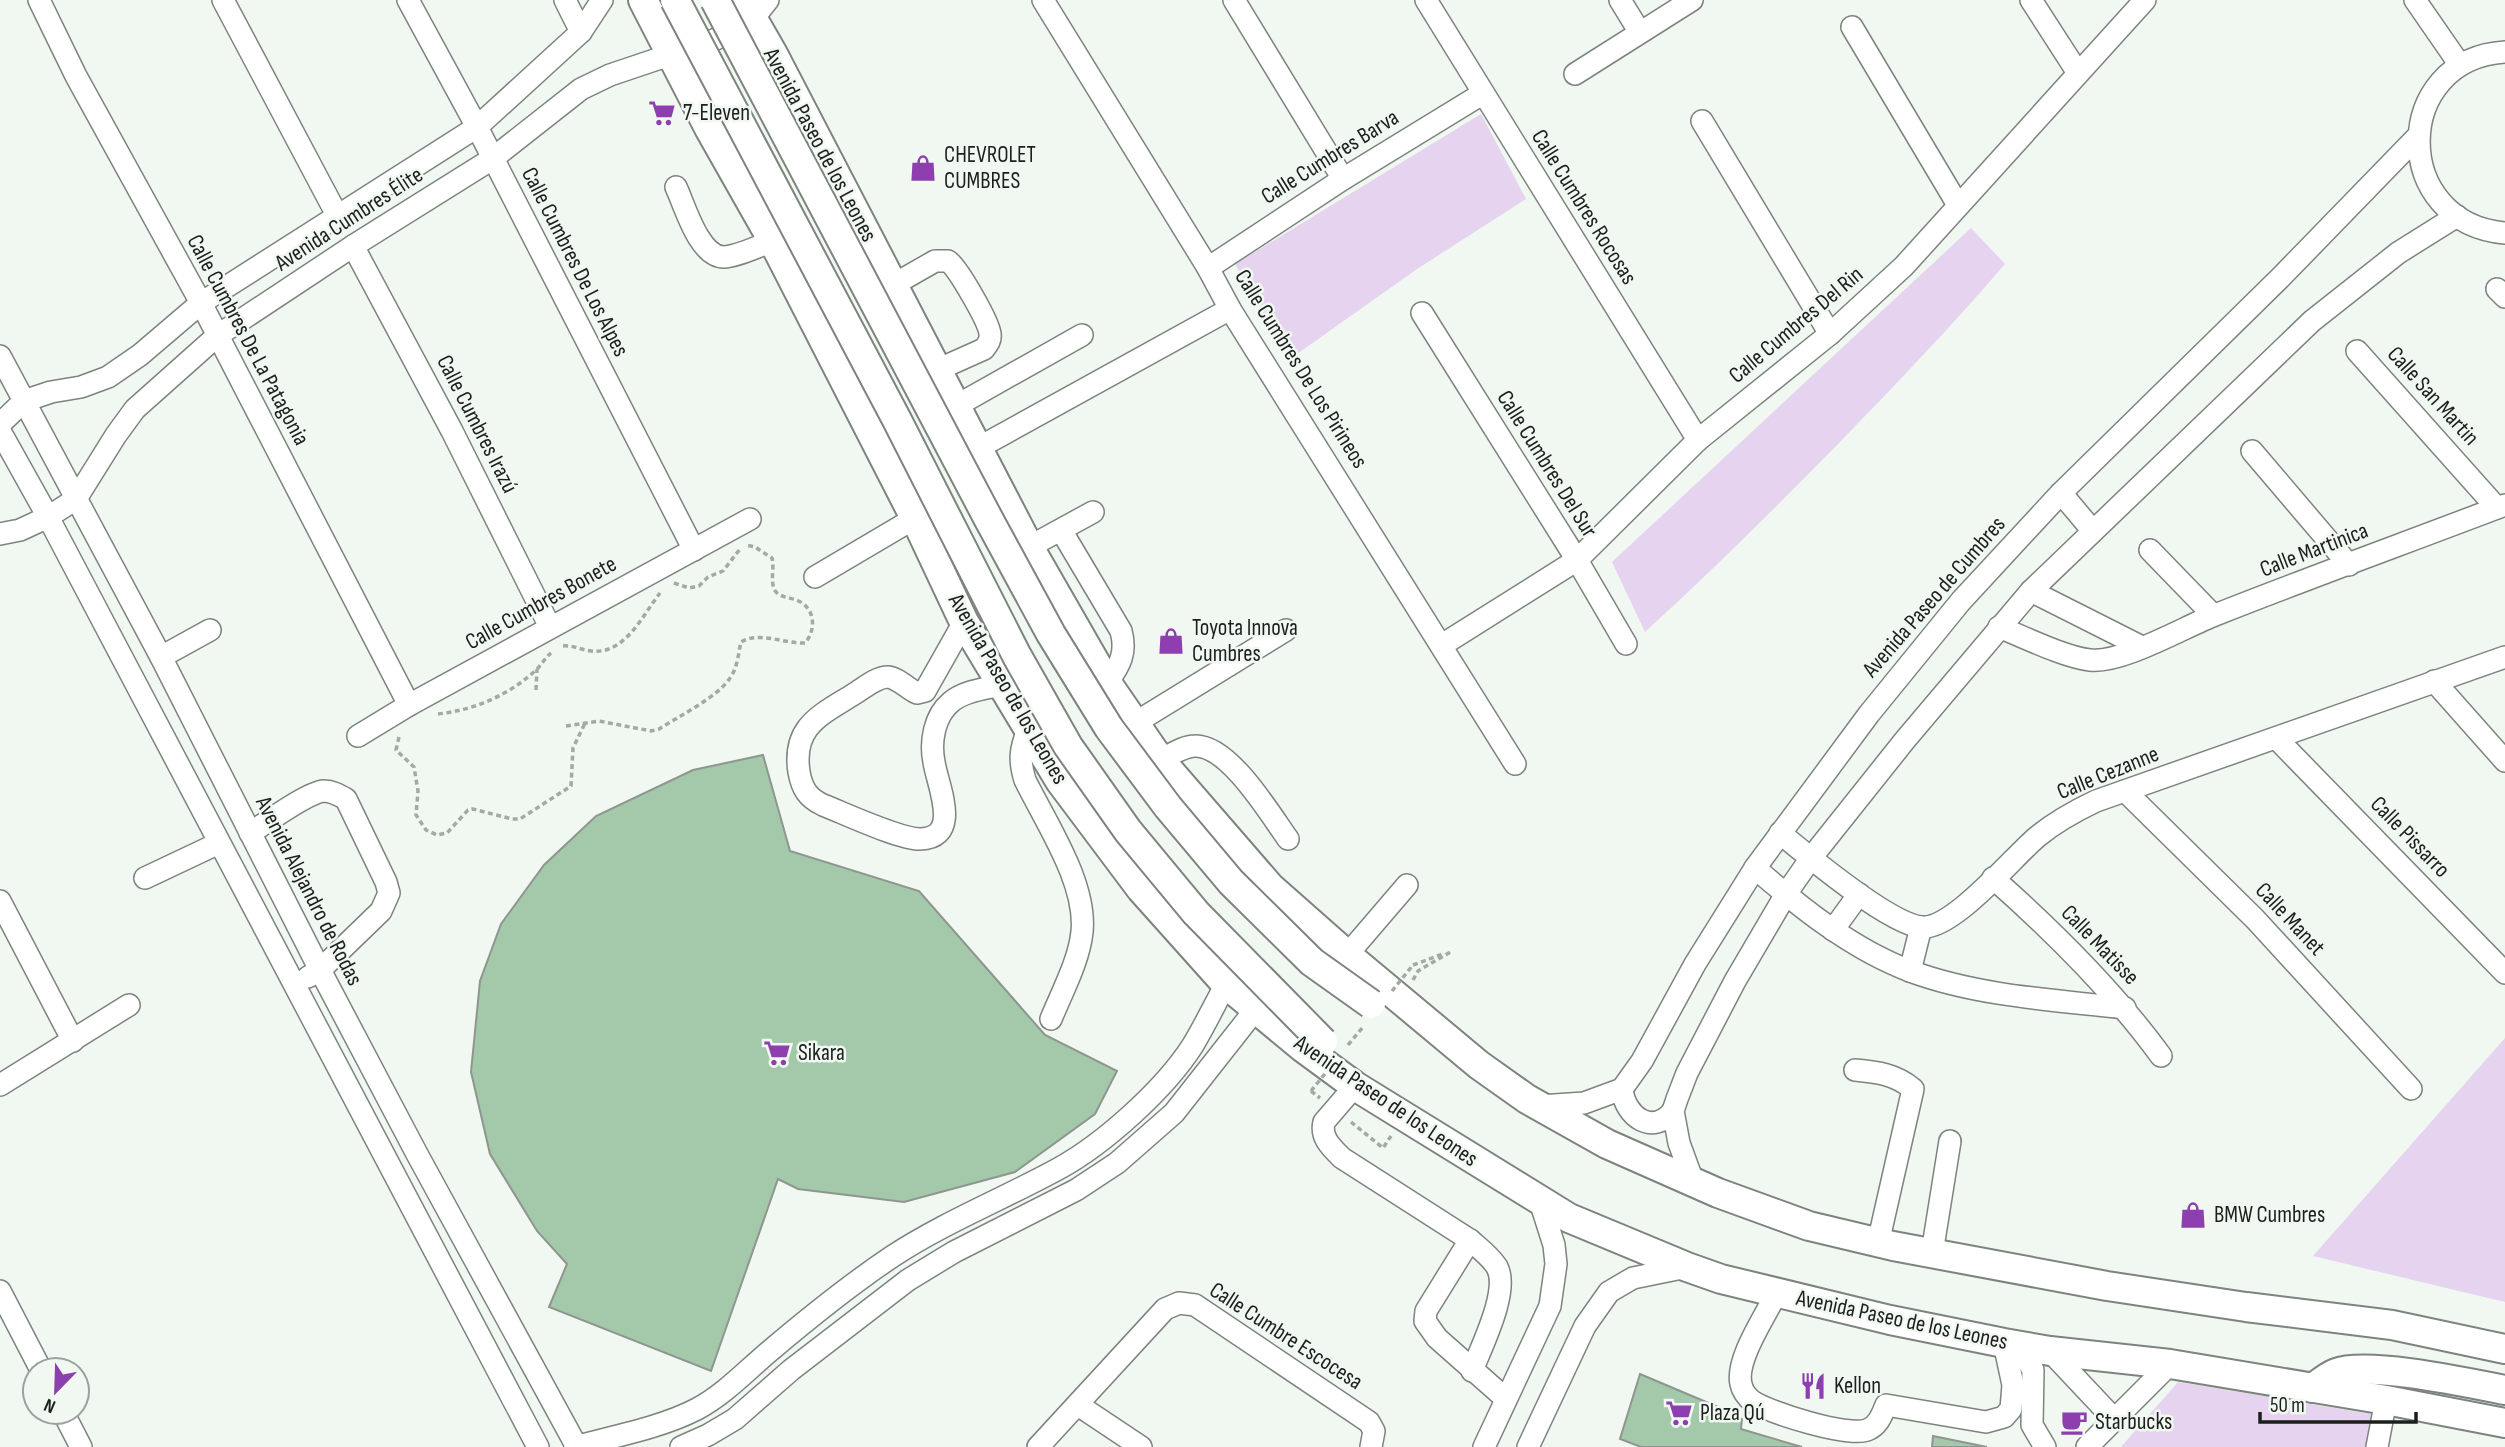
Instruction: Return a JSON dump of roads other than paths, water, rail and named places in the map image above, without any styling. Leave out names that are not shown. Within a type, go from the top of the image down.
[{"type":"main road","name":"Avenida Paseo de los Leones","points":[[643,0],[709,128],[772,241],[915,518],[964,622],[1028,730],[1100,838],[1141,889],[1226,984],[1255,1010],[1351,1083],[1569,1219],[1687,1267],[1776,1294],[2012,1344],[2050,1351],[2170,1364],[2505,1423]]},
{"type":"main road","points":[[675,0],[909,444],[1017,656],[1068,746],[1128,831],[1196,913],[1323,1042],[1351,1083]]},
{"type":"main road","points":[[715,0],[988,518],[1051,634],[1110,728],[1168,807],[1231,881],[1312,962],[1371,1004],[1479,1065]]},
{"type":"main road","name":"Avenida Paseo de los Leones","points":[[754,7],[797,100],[1029,547],[1107,683],[1160,760],[1270,887],[1479,1065],[1540,1106],[1607,1144],[1694,1184],[1809,1226],[1878,1243],[2107,1286],[2392,1325],[2505,1349]]},
{"type":"main road","points":[[709,128],[719,106],[755,86],[771,84],[797,100]]},
{"type":"main road","points":[[2313,1388],[2334,1373],[2355,1368],[2393,1371],[2505,1390]]},
{"type":"street","name":"Calle Cumbres De La Patagonia","points":[[38,0],[76,76],[201,303],[409,705]]},
{"type":"street","points":[[223,0],[337,215]]},
{"type":"street","name":"Calle Cumbres De Los Alpes","points":[[408,0],[477,127],[694,550]]},
{"type":"street","points":[[565,0],[581,32]]},
{"type":"street","name":"Avenida Cumbres Élite","points":[[0,424],[24,401],[51,392],[81,387],[108,377],[201,303],[477,127],[581,32],[602,0]]},
{"type":"street","name":"Calle Cumbres De Los Pirineos","points":[[1043,0],[1208,268],[1230,309],[1515,764]]},
{"type":"street","points":[[1234,0],[1343,178]]},
{"type":"street","name":"Calle Cumbres Rocosas","points":[[1426,0],[1699,440]]},
{"type":"street","points":[[1620,0],[1639,32]]},
{"type":"street","points":[[1575,74],[1692,0]]},
{"type":"street","points":[[2031,0],[2078,73]]},
{"type":"street","name":"Calle Cumbres Del Rin","points":[[1442,645],[1577,560],[1699,440],[1830,334],[1904,266],[2145,0]]},
{"type":"street","points":[[2415,0],[2460,65]]},
{"type":"street","name":"Avenida Cumbres Élite","points":[[0,534],[20,530],[48,517],[76,499],[135,409],[217,336],[492,159],[581,89],[610,75],[714,40],[754,7]]},
{"type":"street","points":[[1852,27],[1958,205]]},
{"type":"street","points":[[2505,51],[2488,53],[2460,65],[2438,83],[2424,108],[2418,136],[2420,164],[2429,186],[2443,205],[2457,216],[2488,231],[2505,233]]},
{"type":"street","name":"Calle Cumbres Barva","points":[[1208,268],[1343,178],[1482,94]]},
{"type":"street","points":[[1702,121],[1830,334]]},
{"type":"street","name":"Avenida Paseo de Cumbres","points":[[1622,1089],[1642,1061],[1695,964],[1755,868],[1869,714],[1961,601],[2061,493],[2281,277],[2418,136]]},
{"type":"street","points":[[676,187],[700,241],[708,251],[726,257],[772,241]]},
{"type":"street","points":[[1540,1106],[1584,1103],[1622,1089],[1630,1112],[1639,1118],[1657,1123],[1666,1120],[1674,1111],[1693,1062],[1735,981],[1786,894],[1811,858],[1905,740],[1999,627],[2031,591],[2312,321],[2398,253],[2457,216]]},
{"type":"street","name":"Calle Cumbres Irazú","points":[[353,246],[452,431],[555,637]]},
{"type":"street","points":[[893,285],[935,261],[948,261],[959,271],[990,331],[989,342],[984,349],[937,370]]},
{"type":"street","points":[[978,448],[1230,309]]},
{"type":"street","name":"Calle Cumbres Del Sur","points":[[1422,313],[1626,643]]},
{"type":"street","points":[[956,406],[1082,335]]},
{"type":"street","name":"Calle San Martin","points":[[2357,351],[2501,507]]},
{"type":"street","name":"Avenida Alejandro de Rodas","points":[[0,356],[161,657],[416,1154],[576,1447]]},
{"type":"street","points":[[0,431],[48,517],[538,1447]]},
{"type":"street","points":[[2252,451],[2349,565]]},
{"type":"street","points":[[2061,493],[2093,531]]},
{"type":"street","name":"Calle Martinica","points":[[1999,627],[2090,660],[2108,659],[2213,615],[2501,507]]},
{"type":"street","points":[[1029,547],[1093,512]]},
{"type":"street","points":[[815,577],[915,518]]},
{"type":"street","name":"Calle Cumbres Bonete","points":[[358,736],[409,705],[555,637],[694,550],[750,519]]},
{"type":"street","points":[[1061,530],[1121,631],[1124,655],[1120,666],[1107,683]]},
{"type":"street","points":[[2150,550],[2213,615]]},
{"type":"street","points":[[2031,591],[2142,647]]},
{"type":"street","points":[[964,622],[925,691],[917,693],[896,679],[887,677],[875,681],[814,719],[803,733],[798,746],[798,766],[804,790],[813,800],[823,805],[904,836],[920,839],[931,837],[939,831],[944,821],[945,809],[933,761],[934,730],[941,714],[949,703],[963,694],[1001,685]]},
{"type":"street","points":[[161,657],[210,630]]},
{"type":"street","points":[[1135,723],[1286,630]]},
{"type":"street","name":"Calle Cezanne","points":[[1921,927],[1937,926],[1950,918],[2054,824],[2074,812],[2125,791],[2505,657]]},
{"type":"street","points":[[2434,681],[2505,761]]},
{"type":"street","points":[[1028,730],[1021,746],[1020,766],[1067,865],[1082,913],[1082,933],[1070,974],[1051,1019]]},
{"type":"street","name":"Calle Pissarro","points":[[2277,739],[2505,973]]},
{"type":"street","points":[[1160,760],[1186,747],[1196,746],[1217,752],[1248,785],[1288,839]]},
{"type":"street","points":[[250,833],[310,795],[324,791],[346,799],[386,882],[388,892],[381,911],[320,970],[294,985]]},
{"type":"street","name":"Calle Manet","points":[[2125,791],[2255,919],[2411,1089]]},
{"type":"street","points":[[1780,833],[1859,894],[1893,916],[1921,927],[1910,971]]},
{"type":"street","points":[[145,878],[219,843]]},
{"type":"street","points":[[1755,868],[1833,930],[1869,952],[1910,971],[1953,983],[2015,995],[2125,1008]]},
{"type":"street","name":"Calle Matisse","points":[[1993,878],[2027,908],[2125,1008],[2161,1056]]},
{"type":"street","points":[[1347,955],[1407,885]]},
{"type":"street","points":[[1833,930],[1859,894]]},
{"type":"street","points":[[0,901],[73,1041]]},
{"type":"street","points":[[576,1447],[678,1418],[697,1409],[719,1396],[802,1325],[893,1256],[941,1227],[1060,1168],[1100,1141],[1154,1094],[1193,1046],[1226,984]]},
{"type":"street","points":[[0,1085],[129,1005]]},
{"type":"street","points":[[681,1447],[735,1419],[800,1362],[908,1280],[954,1252],[1076,1190],[1117,1163],[1174,1113],[1255,1010]]},
{"type":"street","points":[[1193,1046],[1217,1061]]},
{"type":"street","points":[[1855,1070],[1880,1072],[1901,1079],[1913,1089],[1878,1243]]},
{"type":"street","points":[[1351,1083],[1324,1122],[1322,1129],[1326,1141],[1342,1158],[1470,1240],[1498,1269],[1501,1292],[1472,1371]]},
{"type":"street","points":[[1139,1106],[1160,1126]]},
{"type":"street","points":[[1674,1111],[1679,1143],[1694,1184]]},
{"type":"street","points":[[1932,1253],[1950,1141]]},
{"type":"street","points":[[1060,1168],[1076,1190]]},
{"type":"street","points":[[1484,1447],[1550,1306],[1556,1264],[1554,1245],[1539,1201]]},
{"type":"street","points":[[1470,1240],[1426,1311],[1425,1321],[1437,1338],[1506,1399]]},
{"type":"street","points":[[1528,1447],[1585,1326],[1609,1293],[1633,1278],[1687,1267]]},
{"type":"street","points":[[0,1291],[34,1356]]},
{"type":"street","points":[[1776,1294],[1743,1364],[1741,1383],[1745,1393],[1749,1399],[1780,1413],[1842,1431],[1866,1430],[1875,1425],[1886,1405],[1986,1422],[2004,1417],[2011,1409],[2012,1344]]},
{"type":"street","name":"Calle Cumbre Escocesa","points":[[1038,1447],[1165,1308],[1179,1303],[1195,1305],[1369,1422],[1374,1431],[1371,1447]]},
{"type":"street","points":[[2012,1344],[2033,1370],[2032,1425],[2045,1447]]},
{"type":"street","points":[[2050,1351],[2114,1419]]},
{"type":"street","points":[[2087,1447],[2170,1364]]},
{"type":"street","points":[[2377,1447],[2386,1400]]},
{"type":"street","points":[[1078,1405],[1140,1447]]},
{"type":"street","points":[[697,1409],[708,1435]]},
{"type":"street","points":[[70,1426],[81,1447]]},
{"type":"place","name":"7-Eleven","points":[[662,113]]},
{"type":"place","name":"CHEVROLET CUMBRES","points":[[923,168]]},
{"type":"place","name":"Toyota Innova Cumbres","points":[[1171,641]]},
{"type":"place","name":"Sikara","points":[[777,1053]]},
{"type":"place","name":"BMW Cumbres","points":[[2193,1215]]},
{"type":"place","name":"Kellon","points":[[1813,1386]]},
{"type":"place","name":"Plaza Qú","points":[[1679,1413]]},
{"type":"place","name":"Starbucks","points":[[2074,1422]]}]
